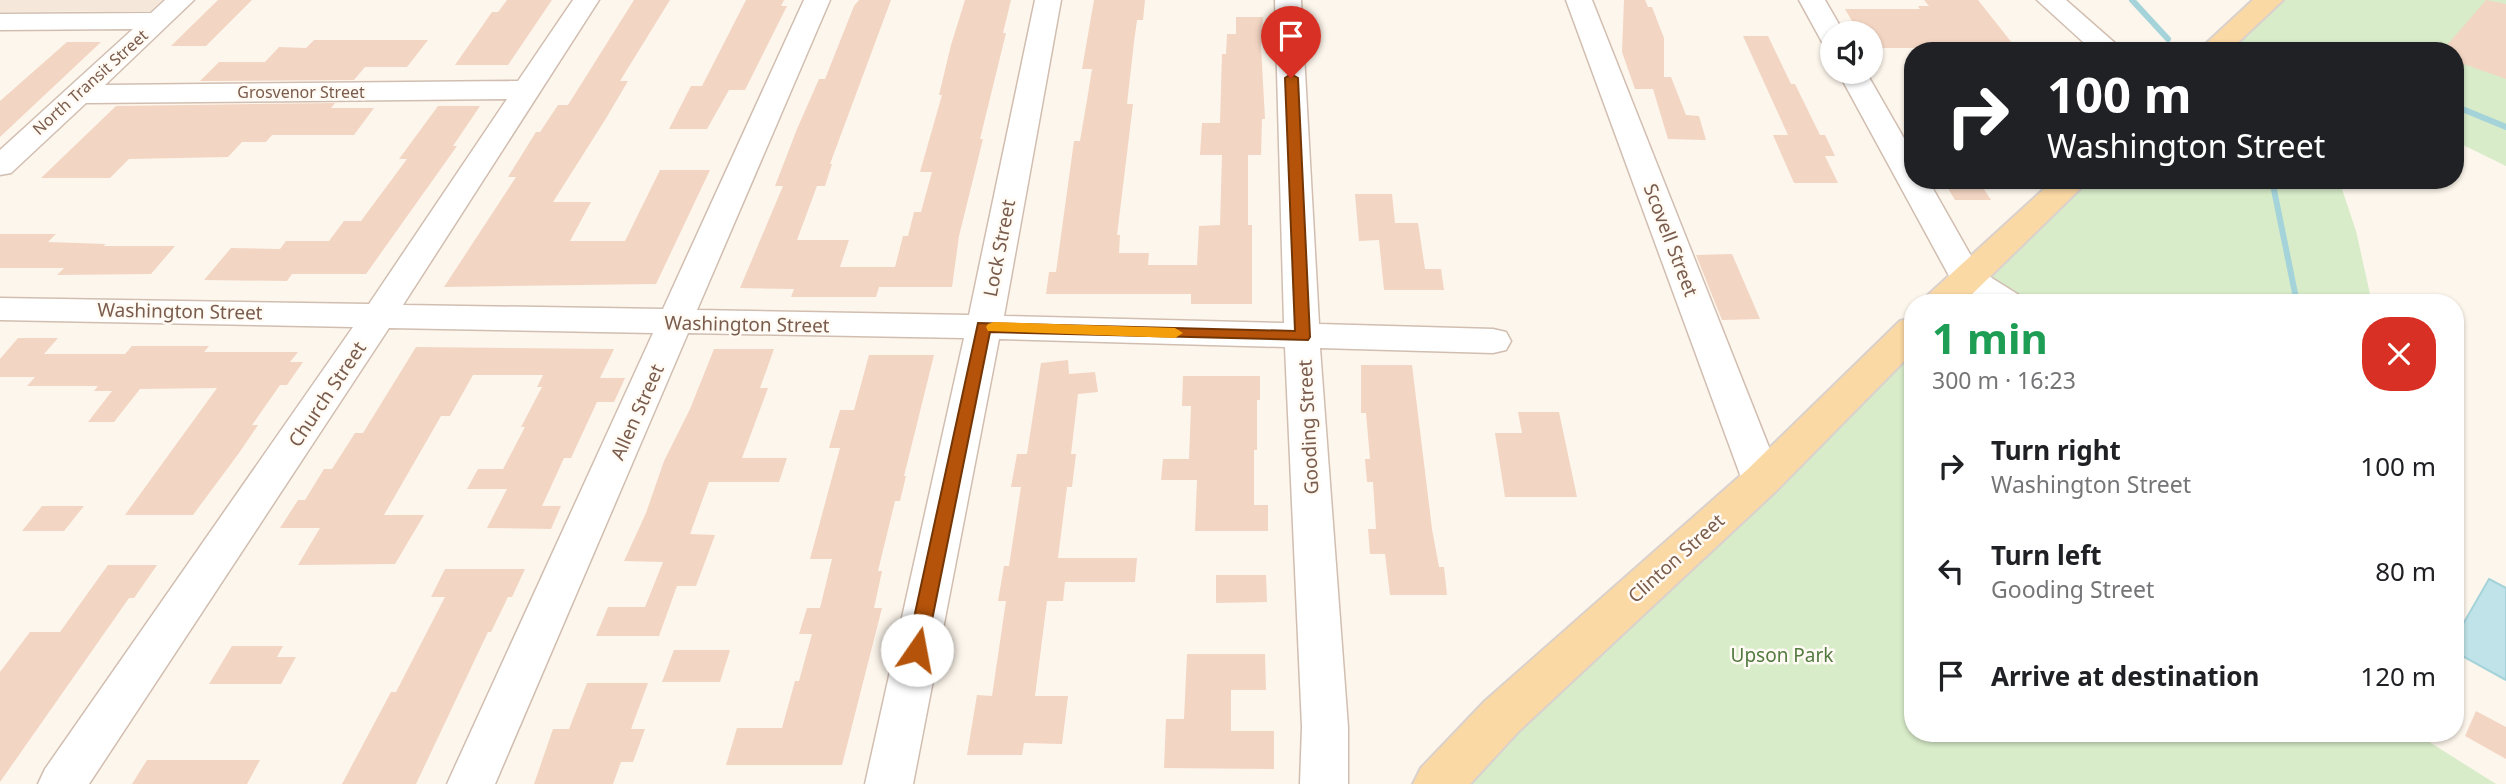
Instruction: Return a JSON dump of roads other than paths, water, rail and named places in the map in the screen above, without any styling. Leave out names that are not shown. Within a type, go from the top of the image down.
[{"type":"main road","points":[[2223,42],[2269,0]]},
{"type":"main road","points":[[1950,294],[2063,189]]},
{"type":"main road","name":"Clinton Street","points":[[1438,784],[1502,716],[1762,480],[1904,339]]},
{"type":"street","name":"North Transit Street","points":[[0,166],[181,0]]},
{"type":"street","name":"Church Street","points":[[62,784],[380,314],[586,0]]},
{"type":"street","name":"Allen Street","points":[[471,784],[817,0]]},
{"type":"street","name":"Lock Street","points":[[889,784],[984,327],[1048,0]]},
{"type":"street","name":"Gooding Street","points":[[1288,0],[1302,337],[1325,727],[1324,784]]},
{"type":"street","name":"Scovell Street","points":[[1579,0],[1762,480]]},
{"type":"street","points":[[1812,0],[1824,21]]},
{"type":"street","points":[[2050,0],[2099,42]]},
{"type":"street","points":[[0,22],[158,21]]},
{"type":"street","points":[[1859,84],[1904,166]]},
{"type":"street","name":"Grosvenor Street","points":[[76,94],[525,90]]},
{"type":"street","points":[[1917,189],[1966,277],[1993,294]]},
{"type":"street","name":"Washington Street","points":[[0,309],[380,314],[1493,341]]},
{"type":"street","name":"Gooding Street","points":[[1325,727],[1337,784]]},
{"type":"water","points":[[2489,579],[2506,588],[2506,680],[2464,657],[2464,622]]},
{"type":"waterway","points":[[2132,0],[2168,39]]},
{"type":"waterway","points":[[2464,110],[2506,127]]},
{"type":"waterway","points":[[2274,189],[2295,294]]},
{"type":"park label","name":"Upson Park","points":[[1782,655]]}]
